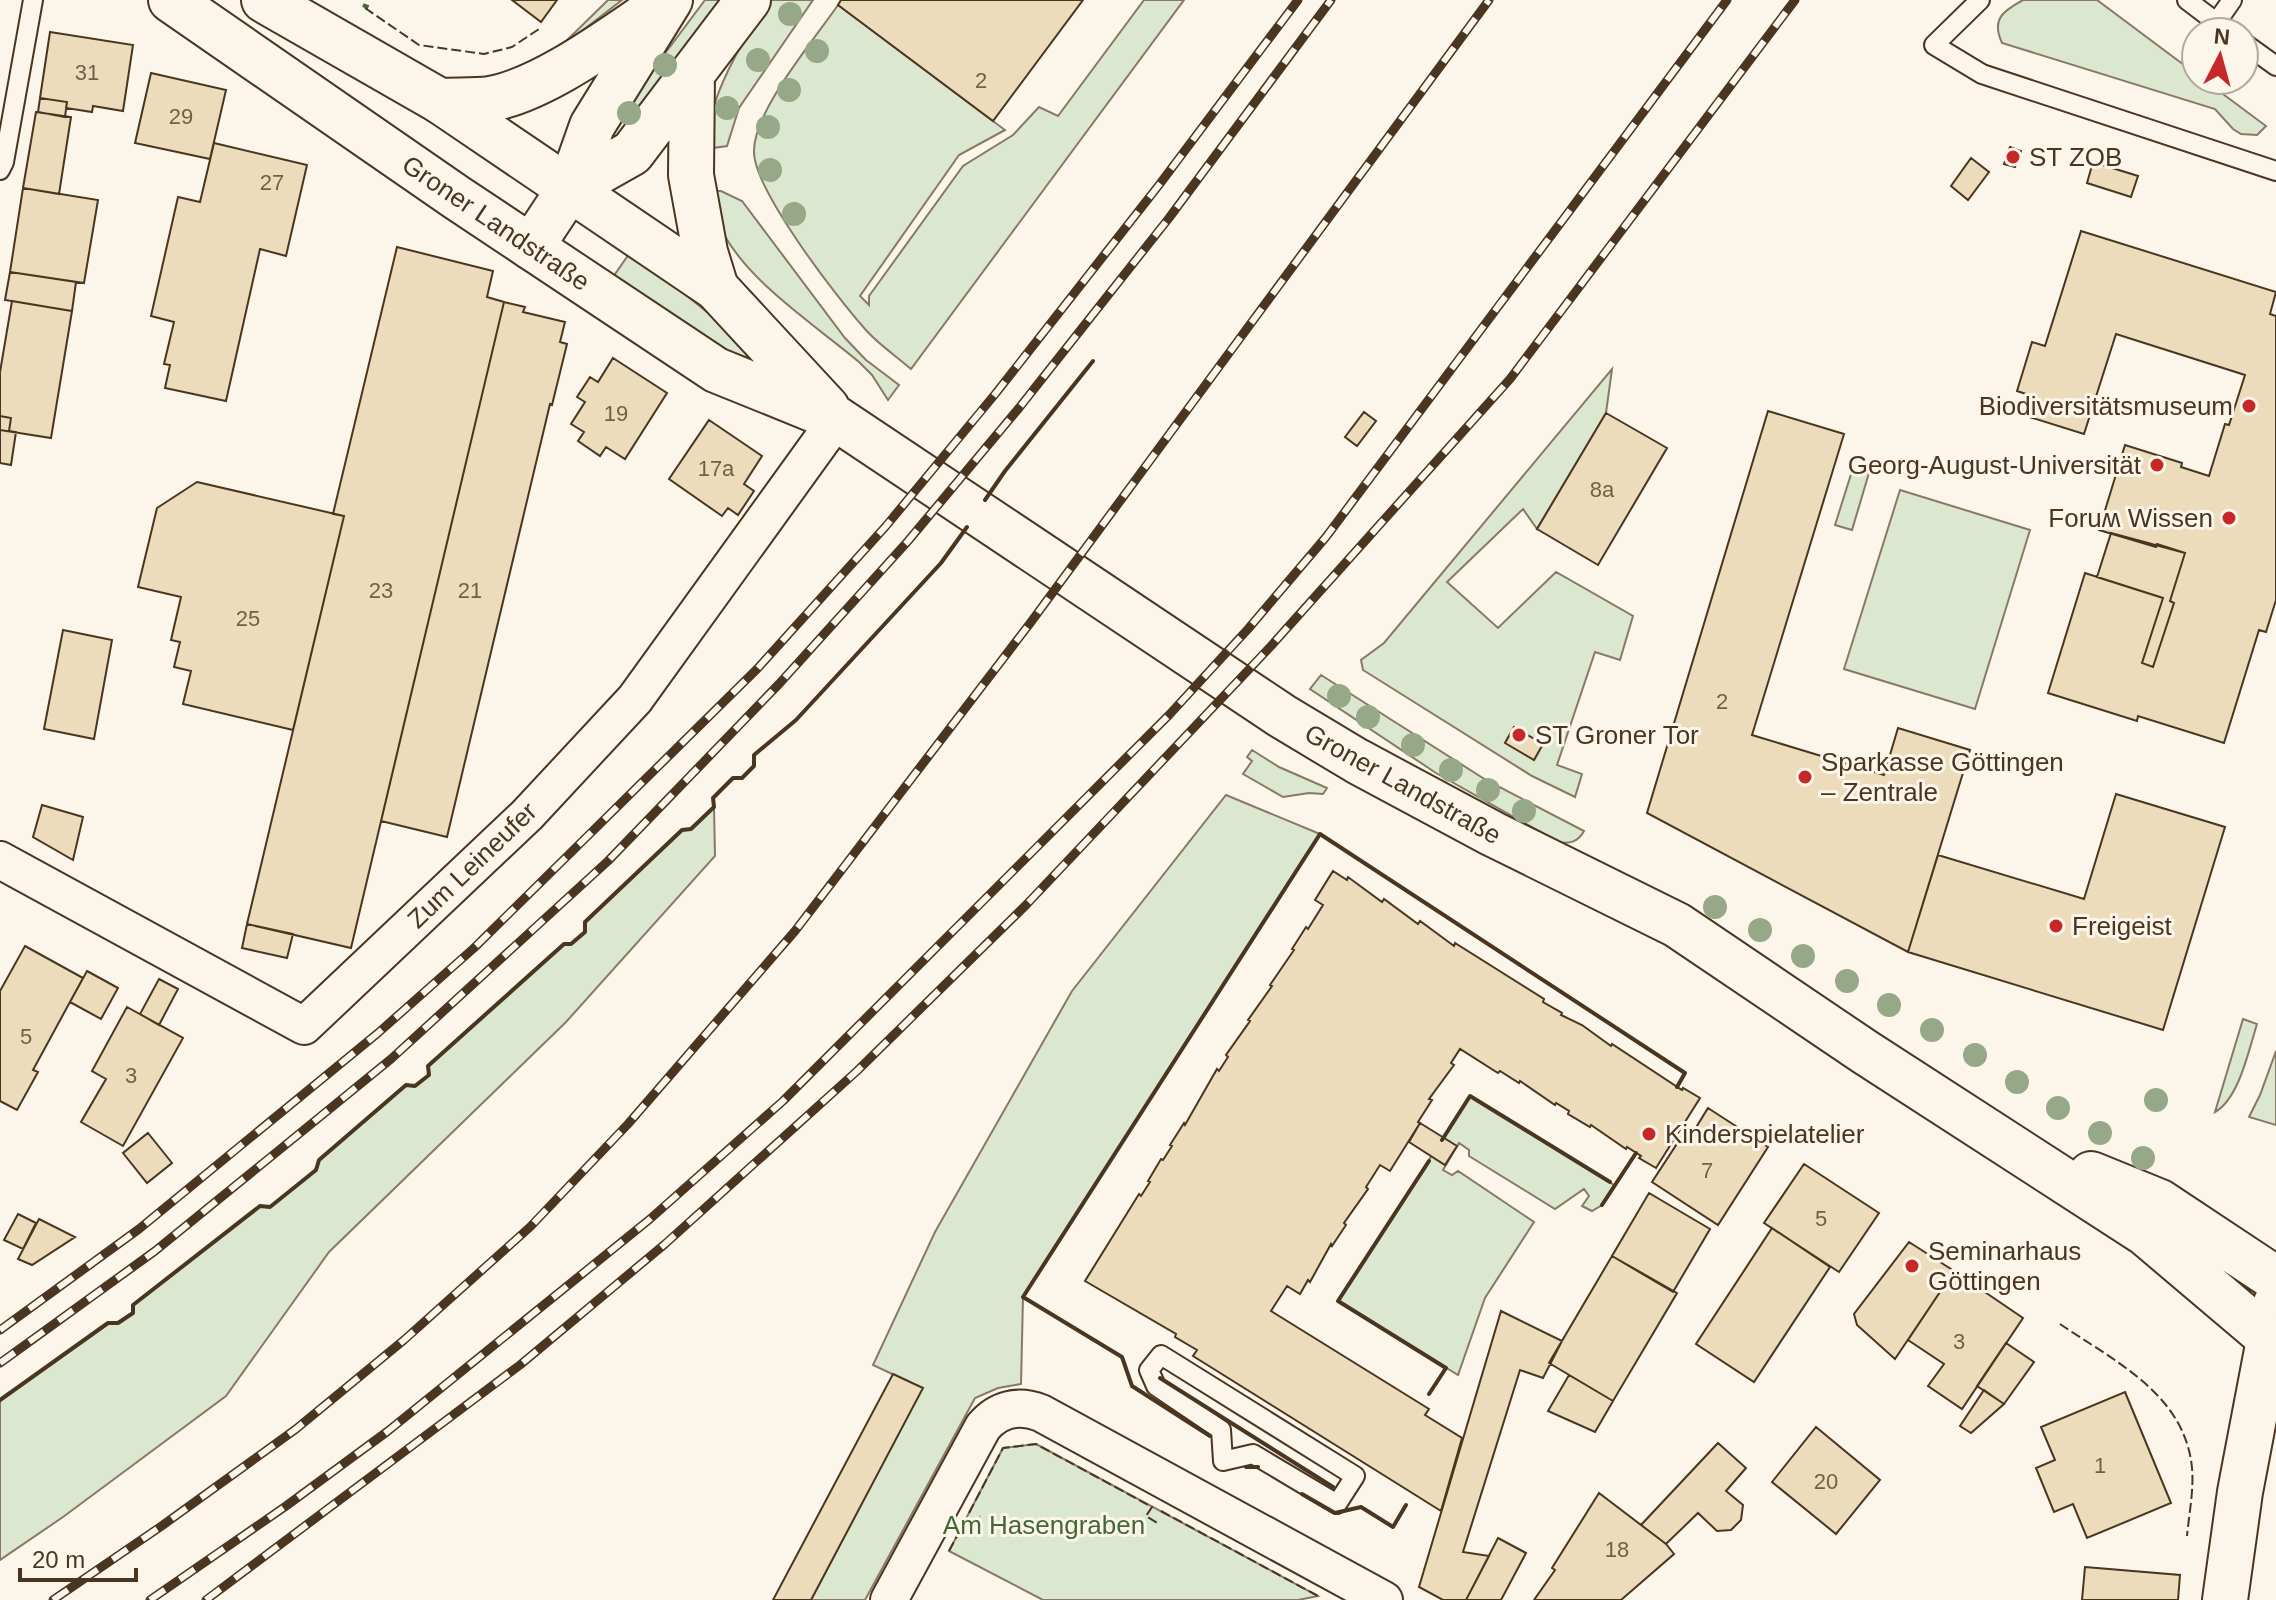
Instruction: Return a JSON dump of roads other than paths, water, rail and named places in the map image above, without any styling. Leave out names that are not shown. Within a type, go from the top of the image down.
[{"type":"main road","name":"Groner Landstraße","points":[[171,0],[716,370],[837,419],[1282,716],[1357,761],[1493,834],[1677,925],[1981,1128],[2145,1233],[2273,1328]]},
{"type":"main road","name":"Groner Landstraße","points":[[264,0],[440,101],[716,288],[837,419]]},
{"type":"main road","points":[[531,247],[570,188],[592,126],[670,0]]},
{"type":"main road","points":[[440,101],[491,99],[542,80],[670,0]]},
{"type":"main road","points":[[570,188],[632,153],[748,0]]},
{"type":"main road","points":[[692,75],[691,175],[705,252],[716,288]]},
{"type":"main road","name":"Groner Landstraße","points":[[1981,1128],[2160,1202],[2276,1279]]},
{"type":"main road","points":[[2225,1600],[2240,1492],[2273,1328]]},
{"type":"street","name":"Zum Leineufer","points":[[0,860],[304,1026],[527,815],[635,699],[837,419]]},
{"type":"street","points":[[889,1600],[983,1427],[1005,1410],[1025,1408],[1041,1413],[1384,1600]]},
{"type":"lane","points":[[0,170],[4,162],[33,0]]},
{"type":"lane","points":[[1980,0],[1934,45],[1982,74],[2276,171]]},
{"type":"lane","points":[[2187,0],[2208,16]]},
{"type":"lane","points":[[1161,1355],[1355,1476],[1337,1504],[1253,1454],[1223,1461],[1221,1430],[1156,1386],[1149,1370],[1161,1355]]},
{"type":"railway","points":[[0,1330],[139,1229],[378,1033],[474,948],[757,669],[886,526],[996,393],[1159,185],[1298,0]]},
{"type":"railway","points":[[0,1363],[155,1251],[391,1059],[608,861],[779,684],[908,541],[1019,408],[1169,218],[1331,0]]},
{"type":"railway","points":[[53,1600],[296,1429],[404,1340],[530,1227],[628,1124],[795,931],[1031,622],[1489,0]]},
{"type":"railway","points":[[150,1600],[388,1431],[650,1219],[783,1101],[1169,715],[1326,537],[1727,0]]},
{"type":"railway","points":[[206,1600],[520,1365],[665,1244],[857,1071],[1026,905],[1271,646],[1510,379],[1795,0]]},
{"type":"place","name":"ST ZOB","points":[[2013,157]]},
{"type":"place","name":"Biodiversitätsmuseum","points":[[2249,406]]},
{"type":"place","name":"Georg-August-Universität","points":[[2157,465]]},
{"type":"place","name":"Foruʍ Wissen","points":[[2229,518]]},
{"type":"place","name":"ST Groner Tor","points":[[1519,735]]},
{"type":"place","name":"Sparkasse Göttingen – Zentrale","points":[[1805,777]]},
{"type":"place","name":"Freigeist","points":[[2056,926]]},
{"type":"place","name":"Kinderspielatelier","points":[[1649,1134]]},
{"type":"place","name":"Seminarhaus Göttingen","points":[[1912,1266]]},
{"type":"park label","name":"Am Hasengraben","points":[[1044,1525]]}]
